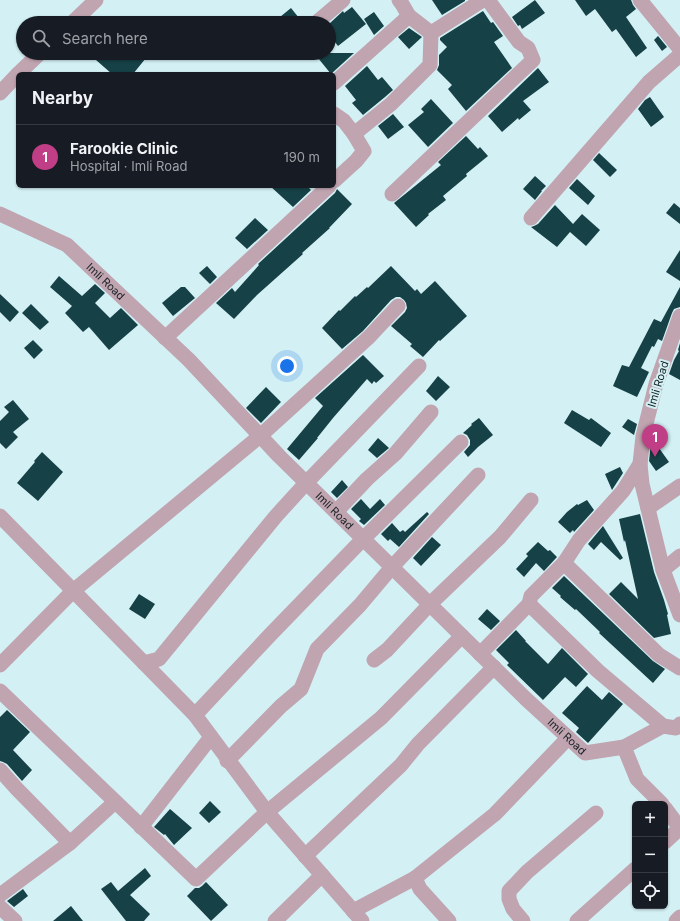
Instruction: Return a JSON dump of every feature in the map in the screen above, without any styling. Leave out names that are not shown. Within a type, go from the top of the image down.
[{"type":"street","points":[[79,16],[96,0]]},
{"type":"street","points":[[324,16],[343,0]]},
{"type":"street","points":[[399,0],[409,16],[431,33]]},
{"type":"street","points":[[431,33],[483,0]]},
{"type":"street","points":[[392,194],[533,60],[528,48],[519,42],[488,0]]},
{"type":"street","points":[[640,0],[680,49]]},
{"type":"street","points":[[336,81],[409,16]]},
{"type":"street","points":[[354,134],[391,104],[430,65],[431,33]]},
{"type":"street","points":[[531,218],[649,82],[680,55]]},
{"type":"street","points":[[20,72],[33,60]]},
{"type":"street","points":[[0,93],[16,76]]},
{"type":"street","points":[[336,115],[344,121],[364,151],[356,161],[336,179]]},
{"type":"street","points":[[165,338],[327,188]]},
{"type":"street","name":"Imli Road","points":[[0,214],[67,245],[189,360],[306,483],[526,699],[585,753],[624,747],[663,726],[676,728],[680,724]]},
{"type":"street","points":[[0,665],[73,590],[260,436],[369,337],[398,306]]},
{"type":"street","name":"Imli Road","points":[[680,316],[656,384],[643,436],[640,464],[642,484],[663,570],[680,615]]},
{"type":"street","points":[[144,663],[159,659],[276,516],[419,366]]},
{"type":"street","points":[[336,512],[367,479],[395,454],[431,412]]},
{"type":"street","points":[[195,716],[363,539],[461,442]]},
{"type":"street","points":[[480,654],[529,604],[531,596],[564,563],[579,540],[623,491],[640,464]]},
{"type":"street","points":[[228,760],[301,688],[317,649],[360,605],[392,567],[478,475]]},
{"type":"street","points":[[648,508],[680,486]]},
{"type":"street","points":[[374,660],[387,650],[430,604],[500,537],[531,500]]},
{"type":"street","points":[[0,516],[195,716],[267,812],[357,916],[415,878],[494,814],[568,738]]},
{"type":"street","points":[[663,570],[680,556]]},
{"type":"street","points":[[564,563],[659,655],[680,668]]},
{"type":"street","points":[[529,604],[598,671],[663,726]]},
{"type":"street","points":[[0,691],[196,879],[267,812],[381,718],[462,636]]},
{"type":"street","points":[[305,856],[401,765],[418,744],[494,667]]},
{"type":"street","points":[[141,827],[211,737]]},
{"type":"street","points":[[624,747],[637,779],[659,801]]},
{"type":"street","points":[[0,770],[70,843]]},
{"type":"street","points":[[0,895],[70,843],[115,802]]},
{"type":"street","points":[[668,812],[680,828],[668,839]]},
{"type":"street","points":[[523,921],[513,910],[509,899],[509,892],[527,872],[596,814]]},
{"type":"street","points":[[577,921],[632,872]]},
{"type":"street","points":[[275,921],[322,875]]},
{"type":"street","points":[[415,878],[420,889],[449,921]]},
{"type":"street","points":[[0,907],[15,921]]},
{"type":"street","points":[[676,921],[680,917]]},
{"type":"building","points":[[432,0],[465,0],[465,1],[442,15]]},
{"type":"building","points":[[535,0],[545,13],[522,29],[512,17]]},
{"type":"building","points":[[575,0],[631,0],[636,9],[626,17],[647,48],[636,57],[616,29],[612,32],[595,9],[586,16]]},
{"type":"building","points":[[352,7],[366,24],[338,46],[336,43],[336,18],[343,11],[344,13]]},
{"type":"building","points":[[291,8],[297,16],[281,16]]},
{"type":"building","points":[[483,11],[491,23],[493,22],[503,36],[494,42],[512,68],[466,111],[448,89],[452,85],[437,70],[439,65],[439,55],[447,47],[440,40],[440,38]]},
{"type":"building","points":[[374,12],[384,26],[374,35],[364,19]]},
{"type":"building","points":[[409,28],[422,37],[409,49],[398,37]]},
{"type":"building","points":[[658,36],[667,47],[662,51],[654,40]]},
{"type":"building","points":[[336,53],[354,53],[333,72],[329,72],[320,60],[336,60]]},
{"type":"building","points":[[96,60],[144,60],[135,72],[110,72]]},
{"type":"building","points":[[367,66],[378,80],[382,77],[393,90],[363,115],[352,103],[356,100],[345,86]]},
{"type":"building","points":[[538,68],[549,82],[523,101],[531,110],[519,120],[518,118],[502,132],[488,116]]},
{"type":"building","points":[[650,97],[664,117],[651,127],[638,109],[645,100]]},
{"type":"building","points":[[431,99],[453,123],[428,147],[408,125],[424,112],[421,109]]},
{"type":"building","points":[[393,114],[404,127],[388,139],[378,126]]},
{"type":"building","points":[[466,136],[478,149],[480,147],[488,156],[443,196],[446,200],[428,214],[429,215],[416,227],[394,203],[441,165],[438,162]]},
{"type":"building","points":[[599,153],[617,170],[610,177],[593,160]]},
{"type":"building","points":[[535,176],[546,186],[535,200],[523,189]]},
{"type":"building","points":[[577,179],[595,196],[588,205],[569,188]]},
{"type":"building","points":[[272,188],[309,188],[311,190],[293,207]]},
{"type":"building","points":[[337,189],[352,204],[330,228],[302,253],[303,254],[257,295],[234,319],[216,303],[232,288],[235,292],[259,265],[258,264],[335,193]]},
{"type":"building","points":[[674,203],[680,208],[680,224],[666,213]]},
{"type":"building","points":[[555,205],[573,224],[582,214],[600,230],[586,246],[570,232],[557,247],[531,227],[538,224]]},
{"type":"building","points":[[255,218],[268,230],[247,249],[235,238]]},
{"type":"building","points":[[680,250],[680,281],[666,272]]},
{"type":"building","points":[[207,266],[217,277],[210,284],[199,273]]},
{"type":"building","points":[[391,266],[415,291],[417,289],[421,294],[435,281],[467,316],[440,341],[439,340],[423,357],[410,346],[412,344],[391,326],[407,308],[406,303],[400,297],[396,297],[391,300],[363,331],[342,349],[322,328],[339,310],[340,311],[355,296],[356,297],[367,287],[368,288]]},
{"type":"building","points":[[59,276],[82,296],[95,284],[105,293],[95,303],[110,318],[121,308],[138,325],[109,350],[89,327],[83,332],[65,313],[72,306],[50,287]]},
{"type":"building","points":[[181,287],[185,287],[195,298],[173,316],[162,303]]},
{"type":"building","points":[[680,287],[680,307],[674,309],[662,341],[658,339],[654,347],[652,346],[641,368],[649,372],[637,397],[613,386],[622,365],[629,367],[654,319],[661,322]]},
{"type":"building","points":[[0,294],[19,312],[10,322],[0,312]]},
{"type":"building","points":[[31,304],[49,322],[40,330],[22,313]]},
{"type":"building","points":[[33,340],[43,350],[34,359],[24,348]]},
{"type":"building","points":[[680,343],[680,380],[669,374],[679,351]]},
{"type":"building","points":[[363,355],[384,376],[376,383],[374,381],[372,384],[367,379],[299,460],[287,449],[323,406],[315,398]]},
{"type":"building","points":[[438,376],[450,387],[436,401],[426,391]]},
{"type":"building","points":[[266,387],[281,402],[261,423],[246,408]]},
{"type":"building","points":[[13,400],[29,419],[13,432],[18,437],[6,449],[0,443],[0,421],[9,412],[4,407]]},
{"type":"building","points":[[572,410],[589,420],[591,418],[611,433],[601,447],[564,423]]},
{"type":"building","points":[[479,418],[493,435],[468,457],[464,452],[470,445],[470,440],[467,435],[463,433]]},
{"type":"building","points":[[628,419],[637,424],[634,435],[622,427]]},
{"type":"building","points":[[378,438],[389,448],[377,458],[368,450]]},
{"type":"building","points":[[654,441],[669,462],[656,471],[649,461],[651,443]]},
{"type":"building","points":[[42,452],[63,472],[38,501],[17,483]]},
{"type":"building","points":[[620,467],[623,473],[612,490],[605,474]]},
{"type":"building","points":[[342,480],[348,487],[337,498],[331,492]]},
{"type":"building","points":[[361,499],[370,509],[380,499],[385,505],[364,525],[359,521],[361,519],[351,509]]},
{"type":"building","points":[[587,500],[594,510],[574,532],[573,530],[570,533],[558,522],[577,504],[578,505]]},
{"type":"building","points":[[427,512],[429,514],[399,547],[390,539],[388,541],[381,534],[392,523],[400,532],[403,530],[405,532]]},
{"type":"building","points":[[640,514],[654,572],[668,614],[671,634],[654,638],[609,594],[621,582],[638,599],[619,519]]},
{"type":"building","points":[[603,526],[623,558],[620,560],[601,542],[594,550],[588,544]]},
{"type":"building","points":[[432,537],[441,545],[421,566],[413,558]]},
{"type":"building","points":[[538,542],[557,557],[544,571],[536,563],[524,577],[516,569],[528,556],[526,554]]},
{"type":"building","points":[[564,576],[653,661],[665,669],[653,683],[552,588]]},
{"type":"building","points":[[139,594],[155,604],[145,619],[129,609]]},
{"type":"building","points":[[487,609],[500,621],[491,630],[478,619]]},
{"type":"building","points":[[516,630],[548,664],[562,648],[588,674],[576,687],[565,677],[543,700],[507,665],[509,663],[496,650]]},
{"type":"building","points":[[587,686],[602,700],[609,692],[623,704],[588,743],[576,732],[579,728],[562,713]]},
{"type":"building","points":[[7,710],[30,732],[13,750],[32,770],[22,781],[7,764],[0,761],[0,717]]},
{"type":"building","points":[[210,801],[221,812],[209,823],[199,813]]},
{"type":"building","points":[[170,809],[192,828],[174,845],[165,834],[164,835],[154,827]]},
{"type":"building","points":[[145,868],[151,876],[130,895],[150,914],[144,921],[126,921],[101,889],[111,882],[118,891]]},
{"type":"building","points":[[206,882],[228,905],[211,921],[187,896],[195,888],[199,888]]},
{"type":"building","points":[[23,889],[28,896],[14,907],[7,901]]},
{"type":"building","points":[[71,906],[83,921],[53,921]]},
{"type":"place","name":"Farookie Clinic","points":[[655,457]]}]
